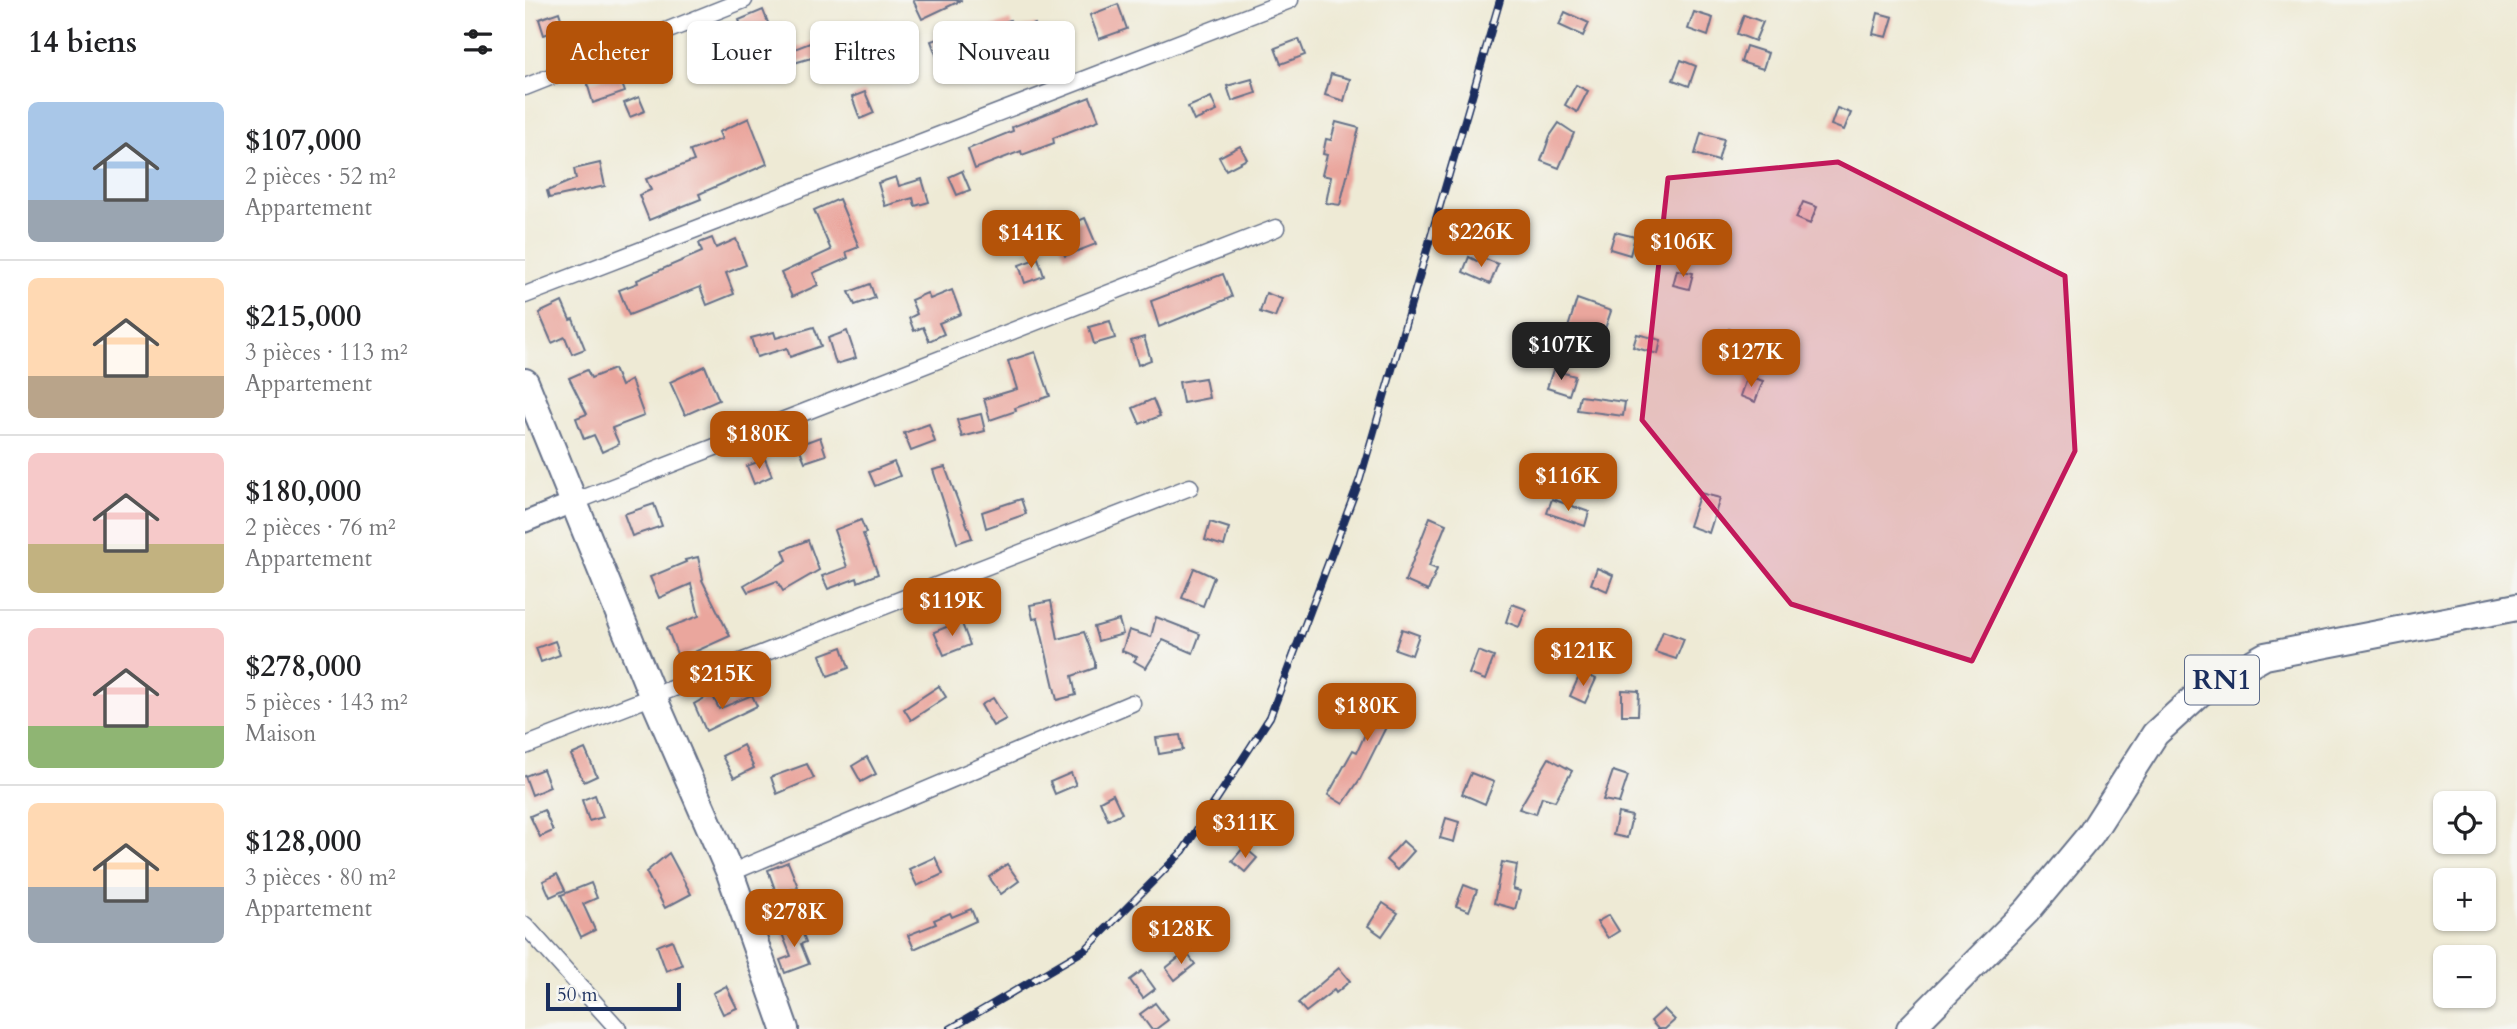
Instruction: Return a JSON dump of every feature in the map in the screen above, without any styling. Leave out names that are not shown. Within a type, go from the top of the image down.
[{"type":"highway","points":[[525,382],[653,697],[730,873],[785,1029]]},
{"type":"highway","name":"RN1","points":[[1910,1029],[2023,914],[2091,834],[2155,734],[2201,692],[2265,656],[2517,607]]},
{"type":"street","points":[[525,87],[744,0]]},
{"type":"street","points":[[525,295],[1290,0]]},
{"type":"street","points":[[525,522],[1276,228]]},
{"type":"street","points":[[525,746],[1190,487]]},
{"type":"street","points":[[730,873],[1132,703]]},
{"type":"street","points":[[525,925],[618,1029]]},
{"type":"highlighted area","points":[[1838,162],[2065,276],[2075,451],[1972,661],[1791,604],[1642,420],[1668,178]]},
{"type":"building","points":[[913,0],[962,0],[922,19]]},
{"type":"building","points":[[1118,4],[1127,29],[1099,39],[1090,15]]},
{"type":"building","points":[[763,10],[767,21],[739,21]]},
{"type":"building","points":[[559,12],[562,21],[546,21],[544,35],[539,19]]},
{"type":"building","points":[[1565,12],[1589,23],[1583,36],[1559,25]]},
{"type":"building","points":[[1694,12],[1713,18],[1708,36],[1688,29]]},
{"type":"building","points":[[1878,13],[1893,17],[1887,37],[1873,34]]},
{"type":"building","points":[[1744,15],[1763,22],[1755,41],[1737,34]]},
{"type":"building","points":[[1299,39],[1305,55],[1281,64],[1275,48]]},
{"type":"building","points":[[810,43],[810,58],[796,62],[796,48]]},
{"type":"building","points":[[1746,46],[1768,53],[1763,69],[1741,62]]},
{"type":"building","points":[[1681,60],[1696,66],[1689,86],[1673,80]]},
{"type":"building","points":[[1331,74],[1350,79],[1344,101],[1325,95]]},
{"type":"building","points":[[1252,79],[1256,93],[1232,101],[1227,86]]},
{"type":"building","points":[[587,84],[622,84],[625,92],[593,103]]},
{"type":"building","points":[[1576,85],[1588,91],[1577,112],[1565,105]]},
{"type":"building","points":[[865,92],[874,113],[860,119],[852,97]]},
{"type":"building","points":[[639,97],[645,111],[630,117],[624,103]]},
{"type":"building","points":[[1090,97],[1099,120],[1053,138],[1054,143],[1022,155],[1021,151],[975,169],[968,149],[1013,131],[1012,127]]},
{"type":"building","points":[[1211,97],[1217,111],[1194,121],[1188,107]]},
{"type":"building","points":[[1837,108],[1851,113],[1844,130],[1831,125]]},
{"type":"building","points":[[749,118],[767,164],[699,194],[701,199],[649,220],[639,195],[651,190],[646,179],[694,161],[690,151],[722,139],[719,132]]},
{"type":"building","points":[[1336,122],[1359,128],[1340,205],[1326,203],[1331,177],[1322,175],[1327,155],[1323,154],[1326,139],[1331,140]]},
{"type":"building","points":[[1559,123],[1574,133],[1559,168],[1541,161],[1550,136]]},
{"type":"building","points":[[1701,133],[1724,139],[1718,161],[1695,154]]},
{"type":"building","points":[[1240,146],[1247,159],[1226,170],[1219,157]]},
{"type":"building","points":[[600,163],[605,186],[549,198],[547,191],[576,179],[574,169]]},
{"type":"building","points":[[962,171],[970,190],[957,195],[949,177]]},
{"type":"building","points":[[896,177],[899,186],[922,179],[929,202],[915,206],[913,198],[885,206],[878,183]]},
{"type":"building","points":[[839,199],[859,247],[846,252],[848,258],[813,273],[818,285],[792,297],[781,273],[831,250],[814,210]]},
{"type":"building","points":[[1803,202],[1817,207],[1810,224],[1796,218]]},
{"type":"building","points":[[1085,218],[1096,244],[1065,256],[1055,231]]},
{"type":"building","points":[[1615,232],[1635,237],[1630,255],[1610,249]]},
{"type":"building","points":[[712,238],[716,248],[736,239],[746,265],[726,273],[734,294],[707,305],[700,287],[629,315],[619,290],[702,252],[699,243]]},
{"type":"building","points":[[1469,257],[1479,262],[1481,257],[1498,264],[1490,284],[1463,272]]},
{"type":"building","points":[[1038,258],[1044,276],[1025,283],[1019,265]]},
{"type":"building","points":[[1677,270],[1693,273],[1689,289],[1673,285]]},
{"type":"building","points":[[1223,274],[1232,297],[1159,327],[1151,301]]},
{"type":"building","points":[[870,284],[875,298],[855,305],[849,292]]},
{"type":"building","points":[[952,290],[961,314],[939,323],[944,334],[929,341],[923,327],[914,331],[909,318],[917,314],[911,300],[927,293],[930,299]]},
{"type":"building","points":[[1266,293],[1282,299],[1275,317],[1260,312]]},
{"type":"building","points":[[1577,299],[1611,311],[1599,346],[1565,337]]},
{"type":"building","points":[[562,302],[570,320],[573,319],[585,349],[572,354],[565,337],[552,343],[539,313]]},
{"type":"building","points":[[1110,321],[1115,338],[1094,344],[1089,327]]},
{"type":"building","points":[[814,327],[821,346],[790,357],[787,348],[757,357],[751,338],[774,332],[776,338]]},
{"type":"building","points":[[1729,329],[1748,337],[1742,353],[1723,345]]},
{"type":"building","points":[[847,331],[856,358],[836,364],[828,338]]},
{"type":"building","points":[[1637,334],[1661,340],[1658,354],[1633,347]]},
{"type":"building","points":[[1144,337],[1151,360],[1138,365],[1131,341]]},
{"type":"building","points":[[1035,352],[1050,396],[990,420],[984,399],[1017,389],[1008,361]]},
{"type":"building","points":[[705,366],[719,400],[685,415],[670,382]]},
{"type":"building","points":[[614,369],[621,386],[631,380],[644,416],[612,428],[619,444],[602,452],[594,435],[584,439],[576,418],[587,414],[569,378],[587,370],[591,378]]},
{"type":"building","points":[[1553,370],[1575,376],[1569,395],[1547,388]]},
{"type":"building","points":[[1747,376],[1763,381],[1755,402],[1740,396]]},
{"type":"building","points":[[1205,378],[1209,398],[1183,403],[1179,382]]},
{"type":"building","points":[[1580,396],[1625,402],[1623,416],[1577,410]]},
{"type":"building","points":[[1153,399],[1160,416],[1140,424],[1133,408]]},
{"type":"building","points":[[981,414],[985,431],[962,437],[957,420]]},
{"type":"building","points":[[929,424],[935,442],[911,451],[904,433]]},
{"type":"building","points":[[820,437],[826,455],[805,462],[798,445]]},
{"type":"building","points":[[765,459],[772,476],[754,484],[747,466]]},
{"type":"building","points":[[894,462],[900,476],[875,486],[869,472]]},
{"type":"building","points":[[945,467],[972,538],[957,543],[933,470]]},
{"type":"building","points":[[1700,493],[1720,498],[1709,533],[1689,526]]},
{"type":"building","points":[[1021,499],[1026,514],[986,528],[982,512]]},
{"type":"building","points":[[1552,499],[1589,512],[1585,526],[1547,513]]},
{"type":"building","points":[[654,504],[662,526],[632,536],[624,514]]},
{"type":"building","points":[[1430,517],[1446,524],[1429,566],[1437,569],[1428,591],[1405,581]]},
{"type":"building","points":[[861,520],[866,533],[863,534],[878,574],[858,582],[857,578],[828,589],[822,576],[847,567],[834,530]]},
{"type":"building","points":[[1210,522],[1229,528],[1224,546],[1205,540]]},
{"type":"building","points":[[808,540],[819,570],[783,591],[777,581],[748,592],[744,585],[787,560],[783,550]]},
{"type":"building","points":[[698,557],[702,580],[730,636],[679,659],[667,628],[699,616],[691,584],[659,598],[650,577],[686,562],[685,560]]},
{"type":"building","points":[[1194,568],[1214,577],[1203,606],[1182,598]]},
{"type":"building","points":[[1597,568],[1613,575],[1607,591],[1591,584]]},
{"type":"building","points":[[1051,601],[1058,639],[1084,632],[1095,662],[1095,668],[1072,676],[1076,695],[1057,700],[1038,618],[1033,619],[1030,605]]},
{"type":"building","points":[[1512,604],[1526,609],[1519,627],[1506,622]]},
{"type":"building","points":[[1156,617],[1200,634],[1193,653],[1163,640],[1146,668],[1134,661],[1137,657],[1122,651],[1129,630],[1151,637]]},
{"type":"building","points":[[1119,620],[1123,634],[1098,641],[1094,627]]},
{"type":"building","points":[[961,621],[970,645],[944,655],[934,632]]},
{"type":"building","points":[[1402,629],[1419,635],[1412,655],[1395,649]]},
{"type":"building","points":[[1663,631],[1684,639],[1676,659],[1655,652]]},
{"type":"building","points":[[1581,635],[1600,638],[1598,652],[1579,649]]},
{"type":"building","points":[[555,641],[560,655],[541,662],[536,648]]},
{"type":"building","points":[[842,647],[849,668],[828,676],[820,655]]},
{"type":"building","points":[[1478,651],[1494,657],[1485,680],[1469,674]]},
{"type":"building","points":[[1581,672],[1596,679],[1585,703],[1570,696]]},
{"type":"building","points":[[939,686],[946,697],[911,720],[904,709]]},
{"type":"building","points":[[1377,687],[1404,696],[1394,723],[1389,721],[1360,779],[1343,804],[1328,795],[1353,750],[1357,752],[1374,715],[1367,713]]},
{"type":"building","points":[[1622,690],[1639,691],[1638,715],[1622,715]]},
{"type":"building","points":[[712,694],[719,709],[752,695],[757,706],[706,731],[694,704]]},
{"type":"building","points":[[993,698],[1006,719],[993,726],[981,705]]},
{"type":"building","points":[[1180,735],[1183,750],[1159,754],[1156,738]]},
{"type":"building","points":[[743,745],[754,768],[734,778],[722,756]]},
{"type":"building","points":[[585,749],[597,776],[584,782],[571,755]]},
{"type":"building","points":[[867,757],[876,774],[861,782],[852,766]]},
{"type":"building","points":[[1549,758],[1572,771],[1555,801],[1542,797],[1536,814],[1519,809]]},
{"type":"building","points":[[807,764],[814,778],[777,794],[771,777]]},
{"type":"building","points":[[543,769],[550,787],[532,795],[525,776]]},
{"type":"building","points":[[1613,771],[1628,776],[1619,803],[1603,800]]},
{"type":"building","points":[[1071,773],[1076,785],[1055,794],[1050,782]]},
{"type":"building","points":[[1471,773],[1494,782],[1485,804],[1462,794]]},
{"type":"building","points":[[1113,794],[1122,813],[1108,820],[1100,801]]},
{"type":"building","points":[[595,795],[603,817],[589,821],[582,800]]},
{"type":"building","points":[[544,810],[553,831],[540,837],[530,816]]},
{"type":"building","points":[[1618,813],[1632,816],[1627,838],[1613,835]]},
{"type":"building","points":[[1446,818],[1459,822],[1454,842],[1440,838]]},
{"type":"building","points":[[1403,841],[1414,851],[1397,870],[1386,860]]},
{"type":"building","points":[[1244,847],[1257,858],[1245,872],[1232,861]]},
{"type":"building","points":[[669,853],[691,894],[665,908],[646,872]]},
{"type":"building","points":[[935,857],[943,874],[917,886],[909,869]]},
{"type":"building","points":[[788,862],[798,887],[777,895],[768,870]]},
{"type":"building","points":[[1502,862],[1517,865],[1513,889],[1520,891],[1515,909],[1494,903]]},
{"type":"building","points":[[1007,864],[1019,881],[1001,894],[989,877]]},
{"type":"building","points":[[557,874],[565,890],[550,897],[543,881]]},
{"type":"building","points":[[591,883],[597,898],[583,904],[595,930],[581,937],[561,895]]},
{"type":"building","points":[[1464,885],[1477,890],[1469,911],[1456,906]]},
{"type":"building","points":[[1383,903],[1398,913],[1382,936],[1368,926]]},
{"type":"building","points":[[971,909],[976,921],[914,949],[908,935],[936,924],[934,920],[950,913],[952,917]]},
{"type":"building","points":[[1609,915],[1619,931],[1608,938],[1597,922]]},
{"type":"building","points":[[799,924],[806,942],[801,944],[809,964],[785,973],[780,960],[791,956],[781,931]]},
{"type":"building","points":[[672,940],[682,965],[666,971],[657,946]]},
{"type":"building","points":[[1186,952],[1195,964],[1175,980],[1166,968]]},
{"type":"building","points":[[1339,968],[1350,981],[1306,1012],[1298,1003]]},
{"type":"building","points":[[1142,971],[1155,989],[1143,998],[1130,980]]},
{"type":"building","points":[[726,986],[737,1008],[723,1014],[713,993]]},
{"type":"building","points":[[1155,1003],[1168,1020],[1156,1029],[1151,1029],[1140,1014]]},
{"type":"building","points":[[1664,1009],[1675,1020],[1665,1029],[1658,1029],[1651,1021]]},
{"type":"railway","points":[[950,1029],[1086,949],[1183,851],[1270,717],[1360,479],[1500,0]]}]
